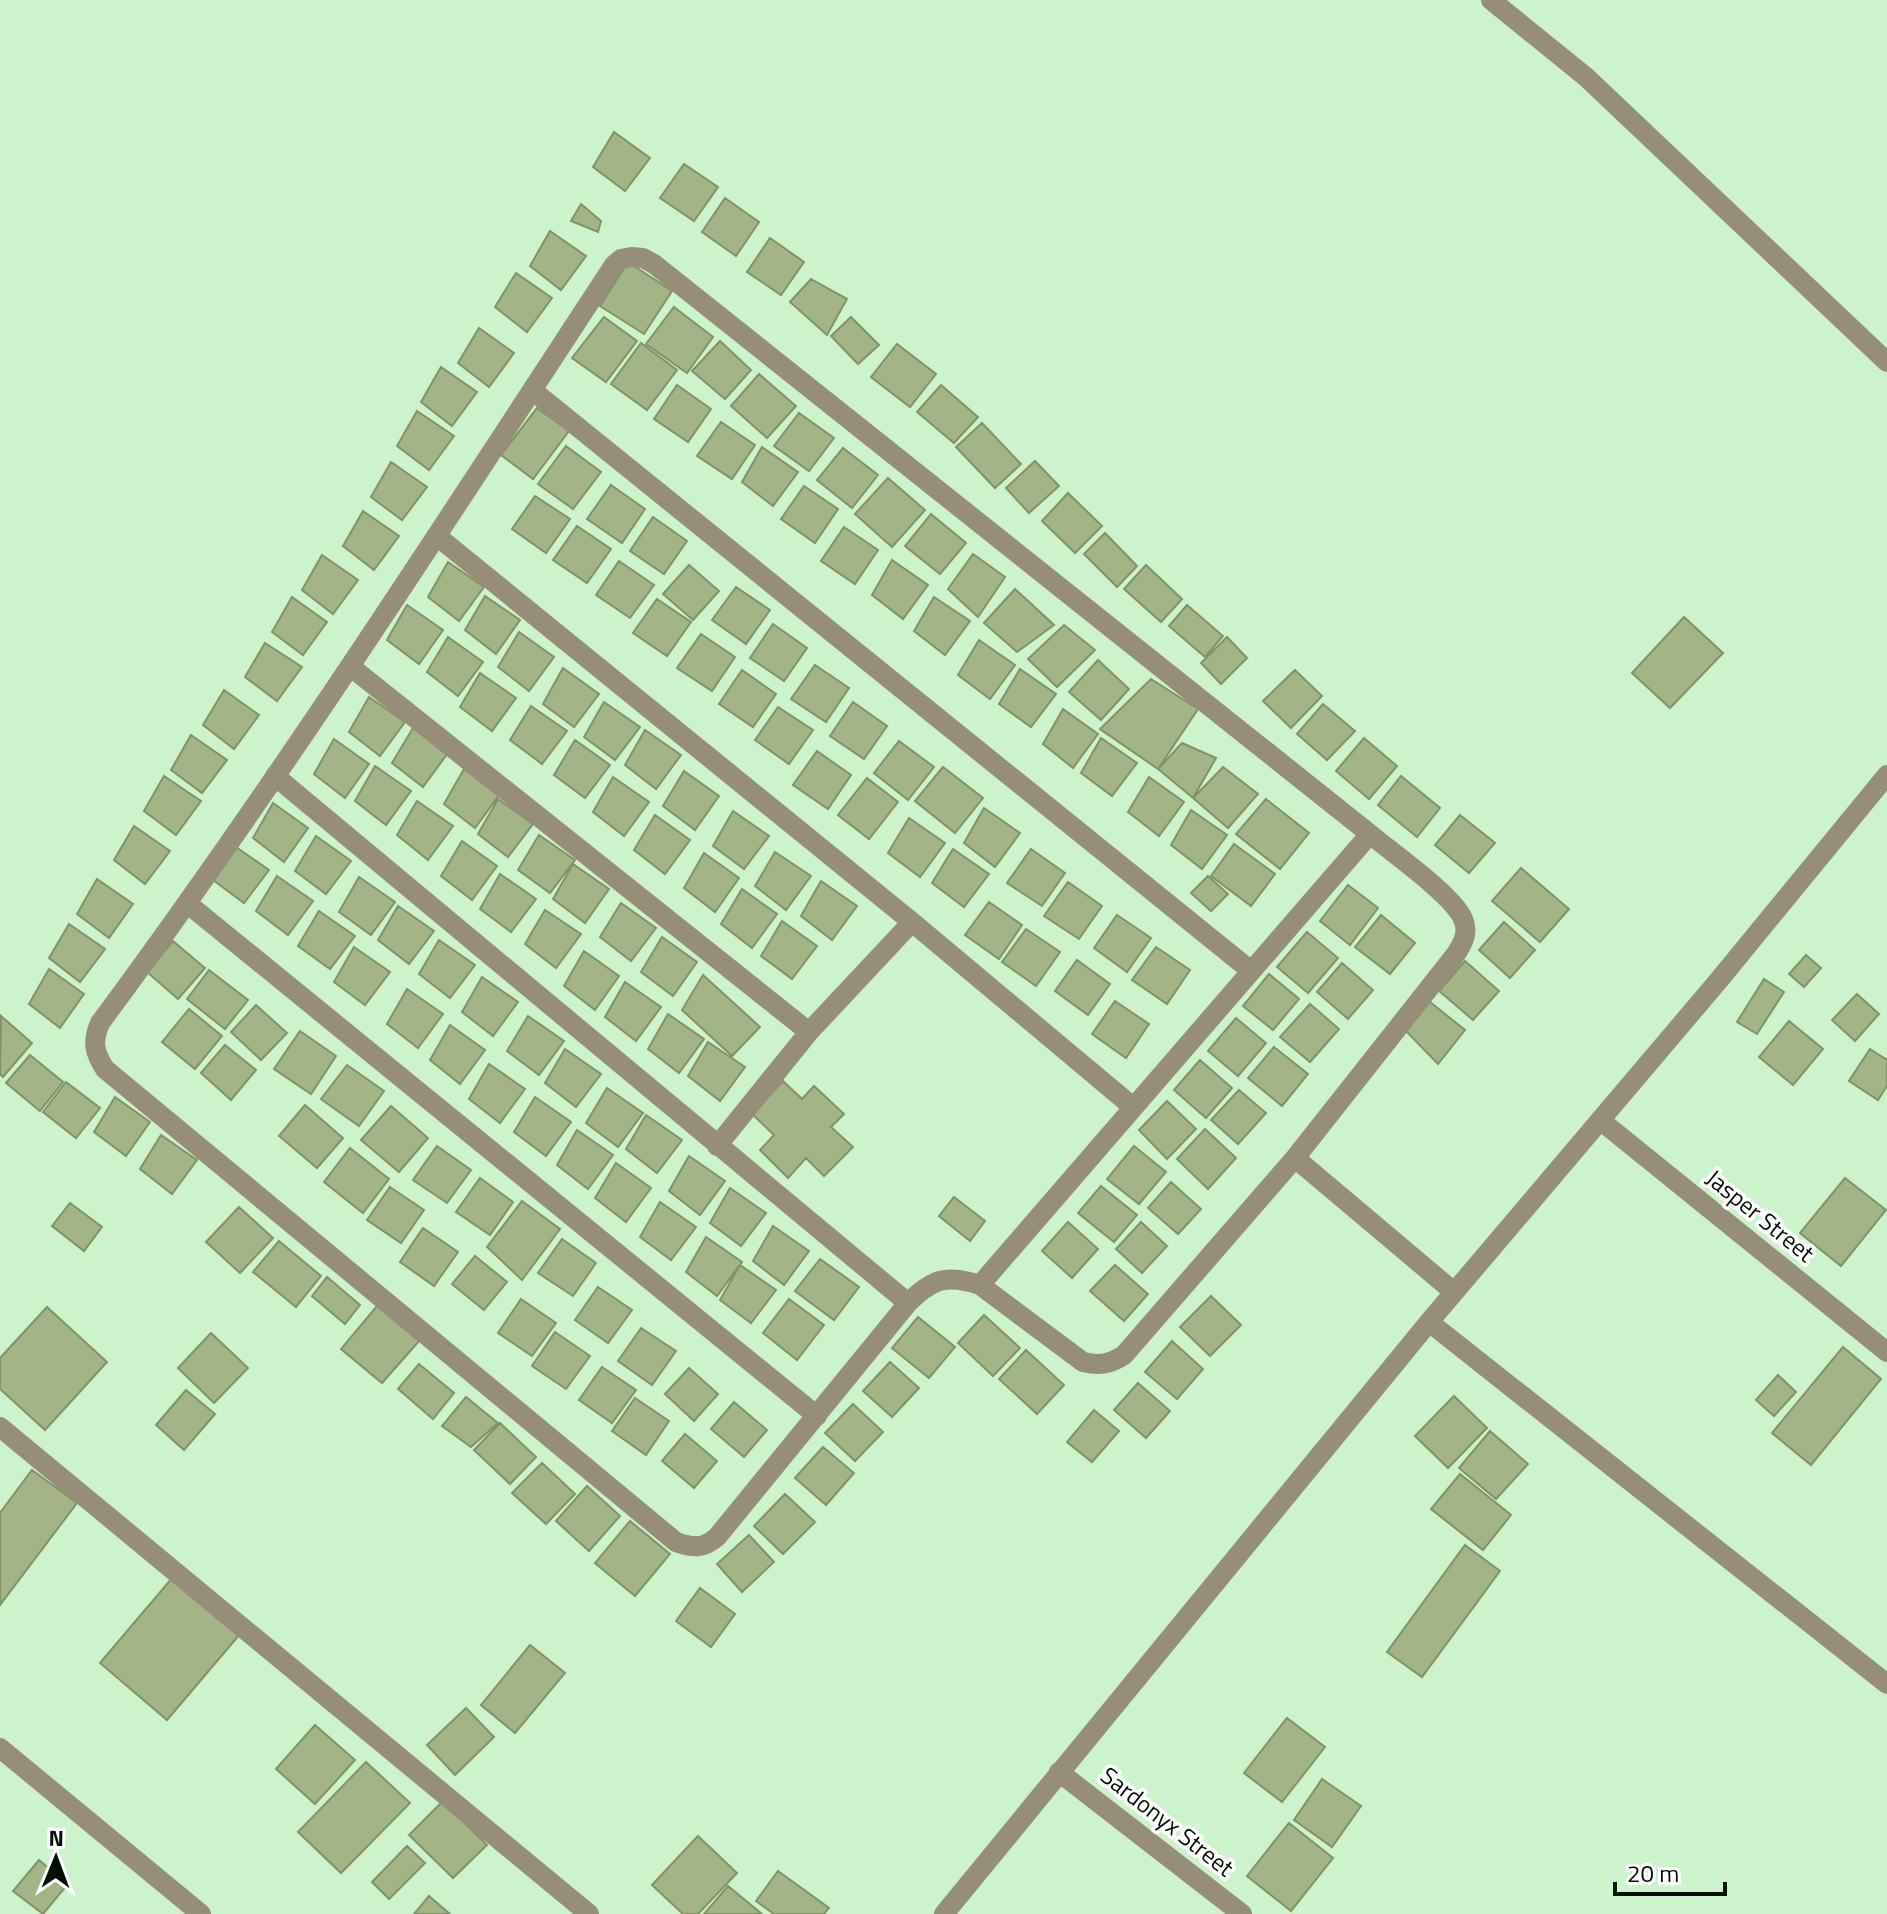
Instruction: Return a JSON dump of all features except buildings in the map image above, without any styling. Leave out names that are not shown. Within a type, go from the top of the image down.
[{"type":"street","points":[[1491,0],[1586,77],[1887,362]]},
{"type":"street","points":[[631,257],[643,258],[654,264],[1370,834],[1450,901],[1463,918],[1466,931],[1464,942],[1295,1158],[1124,1355],[1111,1363],[1096,1365],[1083,1362],[980,1285],[964,1280],[938,1281],[926,1286],[908,1303],[717,1537],[708,1545],[699,1547],[676,1542],[105,1069],[94,1047],[100,1023],[188,904],[351,667],[532,390],[614,265],[621,259],[631,257]]},
{"type":"street","points":[[532,390],[1250,970]]},
{"type":"street","points":[[438,537],[912,922],[1133,1107]]},
{"type":"street","points":[[351,667],[809,1032]]},
{"type":"street","points":[[944,1914],[1429,1322],[1887,775]]},
{"type":"street","points":[[275,776],[908,1303]]},
{"type":"street","points":[[980,1285],[1370,834]]},
{"type":"street","points":[[188,904],[817,1416]]},
{"type":"street","points":[[717,1146],[809,1032],[912,922]]},
{"type":"street","name":"Jasper Street","points":[[1600,1120],[1887,1352]]},
{"type":"street","points":[[1295,1158],[1454,1292]]},
{"type":"street","points":[[1429,1322],[1887,1684]]},
{"type":"street","points":[[0,1427],[589,1914]]},
{"type":"street","points":[[0,1748],[201,1914]]},
{"type":"street","name":"Sardonyx Street","points":[[1059,1772],[1242,1914]]}]
